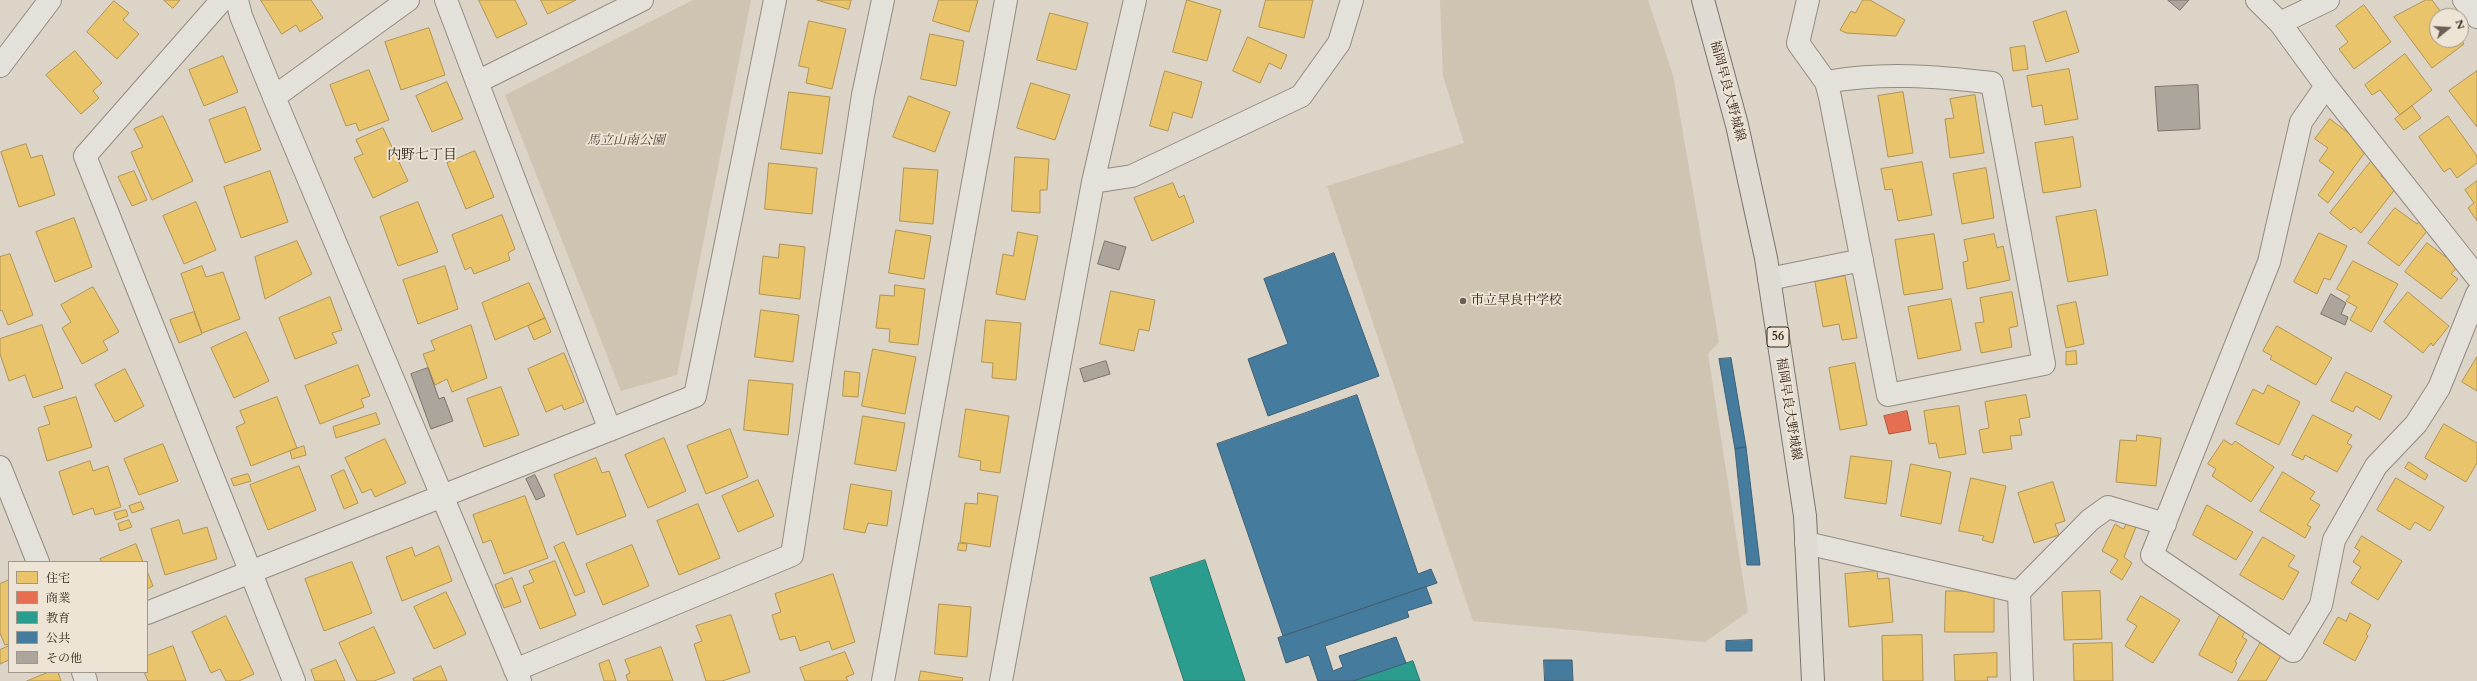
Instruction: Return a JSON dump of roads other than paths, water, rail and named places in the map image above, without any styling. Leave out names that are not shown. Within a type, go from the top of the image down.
[{"type":"main road","name":"福岡早良大野城線","points":[[1703,0],[1737,125],[1769,279],[1805,516],[1813,681]]},
{"type":"street","points":[[0,66],[50,0]]},
{"type":"street","points":[[222,0],[85,156],[294,681]]},
{"type":"street","points":[[237,0],[241,16],[274,97],[517,676],[792,554],[863,95],[883,0]]},
{"type":"street","points":[[274,97],[408,0]]},
{"type":"street","points":[[446,0],[610,430]]},
{"type":"street","points":[[477,82],[642,0]]},
{"type":"street","points":[[148,613],[442,498],[695,396],[775,0]]},
{"type":"street","points":[[882,681],[1006,0]]},
{"type":"street","points":[[1001,681],[1093,182],[1135,0]]},
{"type":"street","points":[[1093,182],[1132,176],[1301,96],[1339,42],[1352,0]]},
{"type":"street","points":[[1808,0],[1798,43],[1826,82],[1888,395],[2044,364],[1992,83],[1940,76],[1861,76],[1826,82]]},
{"type":"street","points":[[2256,0],[2280,23],[2326,86],[2477,277]]},
{"type":"street","points":[[2280,23],[2328,0]]},
{"type":"street","points":[[2464,0],[2477,18]]},
{"type":"street","points":[[2326,86],[2301,122],[2269,262],[2152,555],[2293,651],[2321,605],[2334,540],[2376,466],[2416,424],[2439,388],[2477,294]]},
{"type":"street","points":[[1769,279],[1862,260]]},
{"type":"street","points":[[0,467],[38,561]]},
{"type":"street","points":[[2022,681],[2019,592],[2090,520],[2108,507],[2165,524]]},
{"type":"street","points":[[1806,543],[2019,592]]},
{"type":"place","name":"市立早良中学校","points":[[1463,301]]},
{"type":"district","name":"内野七丁目","points":[[422,156]]},
{"type":"park label","name":"馬立山南公園","points":[[626,141]]}]
